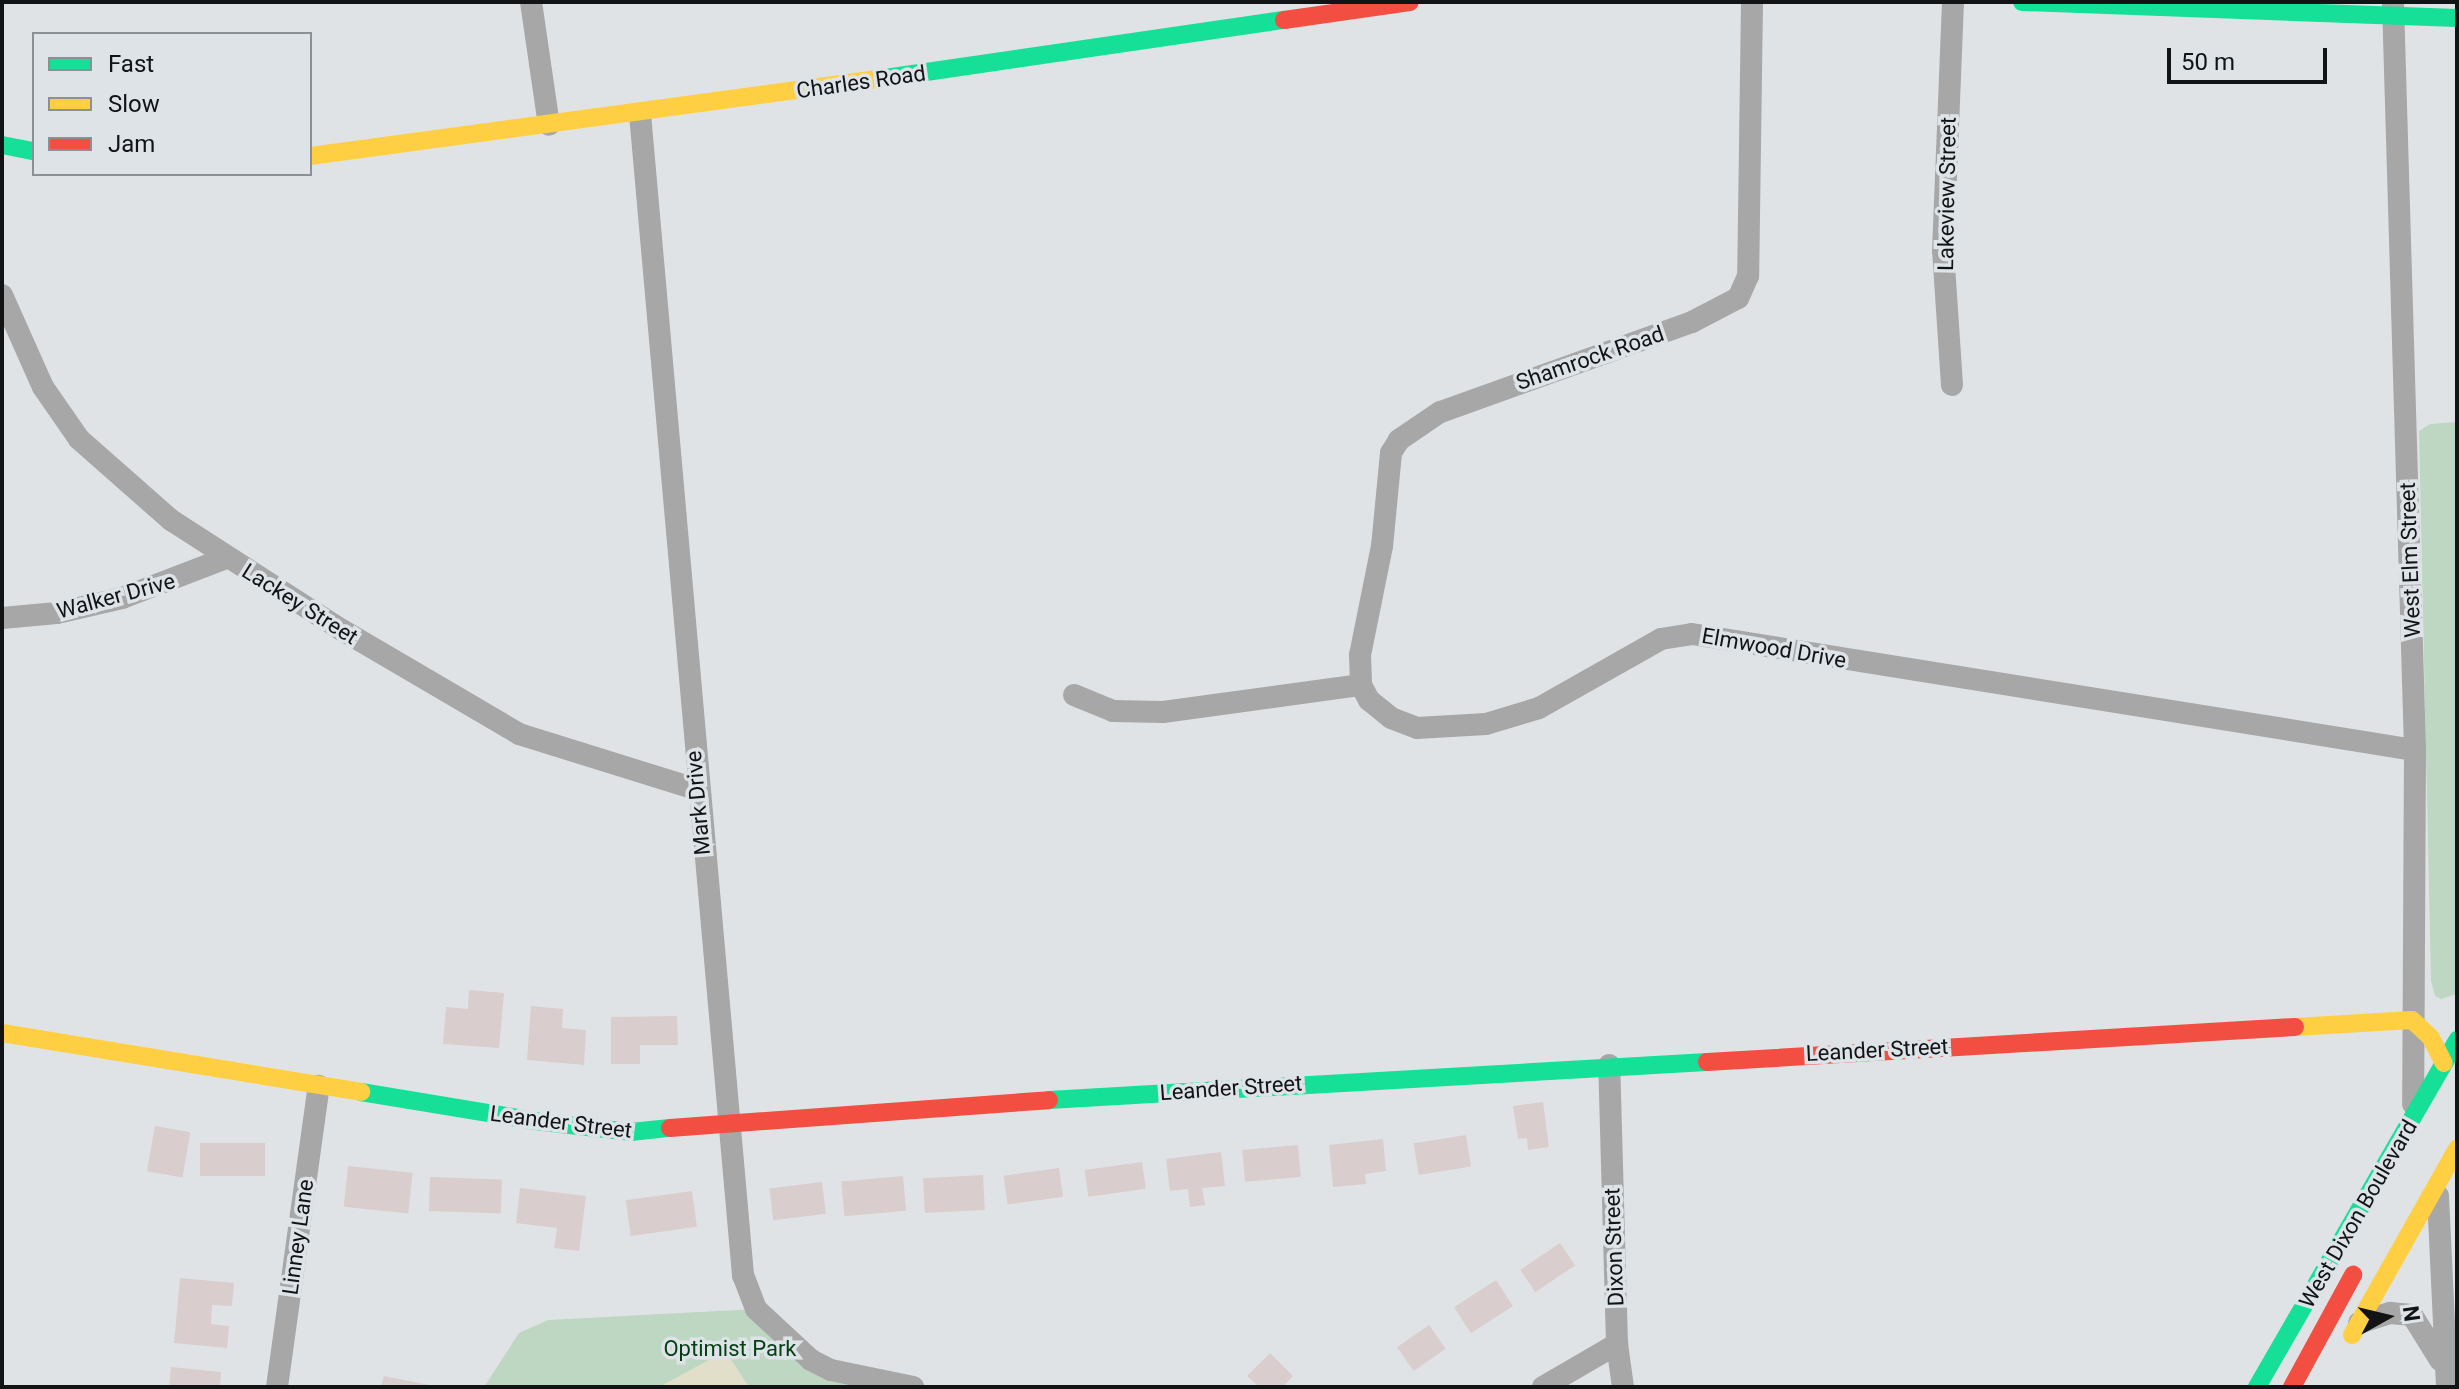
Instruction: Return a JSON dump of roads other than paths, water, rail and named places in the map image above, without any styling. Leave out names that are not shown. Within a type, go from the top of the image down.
[{"type":"main road","name":"Charles Road","points":[[312,156],[640,114],[1410,2]]},
{"type":"main road","points":[[2022,2],[2393,9],[2457,18]]},
{"type":"main road","points":[[2,145],[32,151]]},
{"type":"main road","points":[[2412,1020],[2431,1038],[2444,1063]]},
{"type":"main road","name":"Leander Street","points":[[2,1033],[319,1086],[631,1132],[726,1126],[853,1112],[2412,1020]]},
{"type":"main road","points":[[2425,1117],[2444,1063],[2457,1040]]},
{"type":"main road","name":"West Dixon Boulevard","points":[[2257,1387],[2425,1117]]},
{"type":"main road","points":[[2344,1348],[2457,1149]]},
{"type":"main road","points":[[2292,1387],[2361,1261]]},
{"type":"street","points":[[531,2],[549,125]]},
{"type":"street","name":"Shamrock Road","points":[[1361,685],[1360,655],[1382,546],[1388,469],[1399,440],[1440,412],[1692,322],[1738,298],[1748,276],[1752,2]]},
{"type":"street","name":"Lakeview Street","points":[[1952,385],[1943,251],[1953,2]]},
{"type":"street","name":"West Elm Street","points":[[2393,9],[2415,750],[2412,1020],[2425,1117]]},
{"type":"street","name":"Mark Drive","points":[[640,114],[696,789],[738,1245],[756,1309],[811,1360],[831,1370],[913,1387]]},
{"type":"street","name":"Lackey Street","points":[[2,295],[43,387],[79,439],[118,478],[226,558],[519,734],[696,789]]},
{"type":"street","name":"Walker Drive","points":[[2,618],[57,613],[122,598],[226,558]]},
{"type":"street","name":"Elmwood Drive","points":[[1361,685],[1369,700],[1391,718],[1417,728],[1486,724],[1553,702],[1661,639],[1692,634],[2415,750]]},
{"type":"street","points":[[1074,695],[1113,711],[1163,712],[1361,685]]},
{"type":"street","name":"Dixon Street","points":[[1609,1065],[1617,1344],[1623,1387]]},
{"type":"street","name":"Linney Lane","points":[[277,1387],[319,1086]]},
{"type":"street","points":[[2438,1179],[2446,1380]]},
{"type":"street","points":[[2359,1323],[2390,1313],[2412,1315],[2428,1334],[2446,1380]]},
{"type":"street","points":[[1543,1387],[1617,1344]]},
{"type":"park label","name":"Optimist Park","points":[[730,1349]]}]
